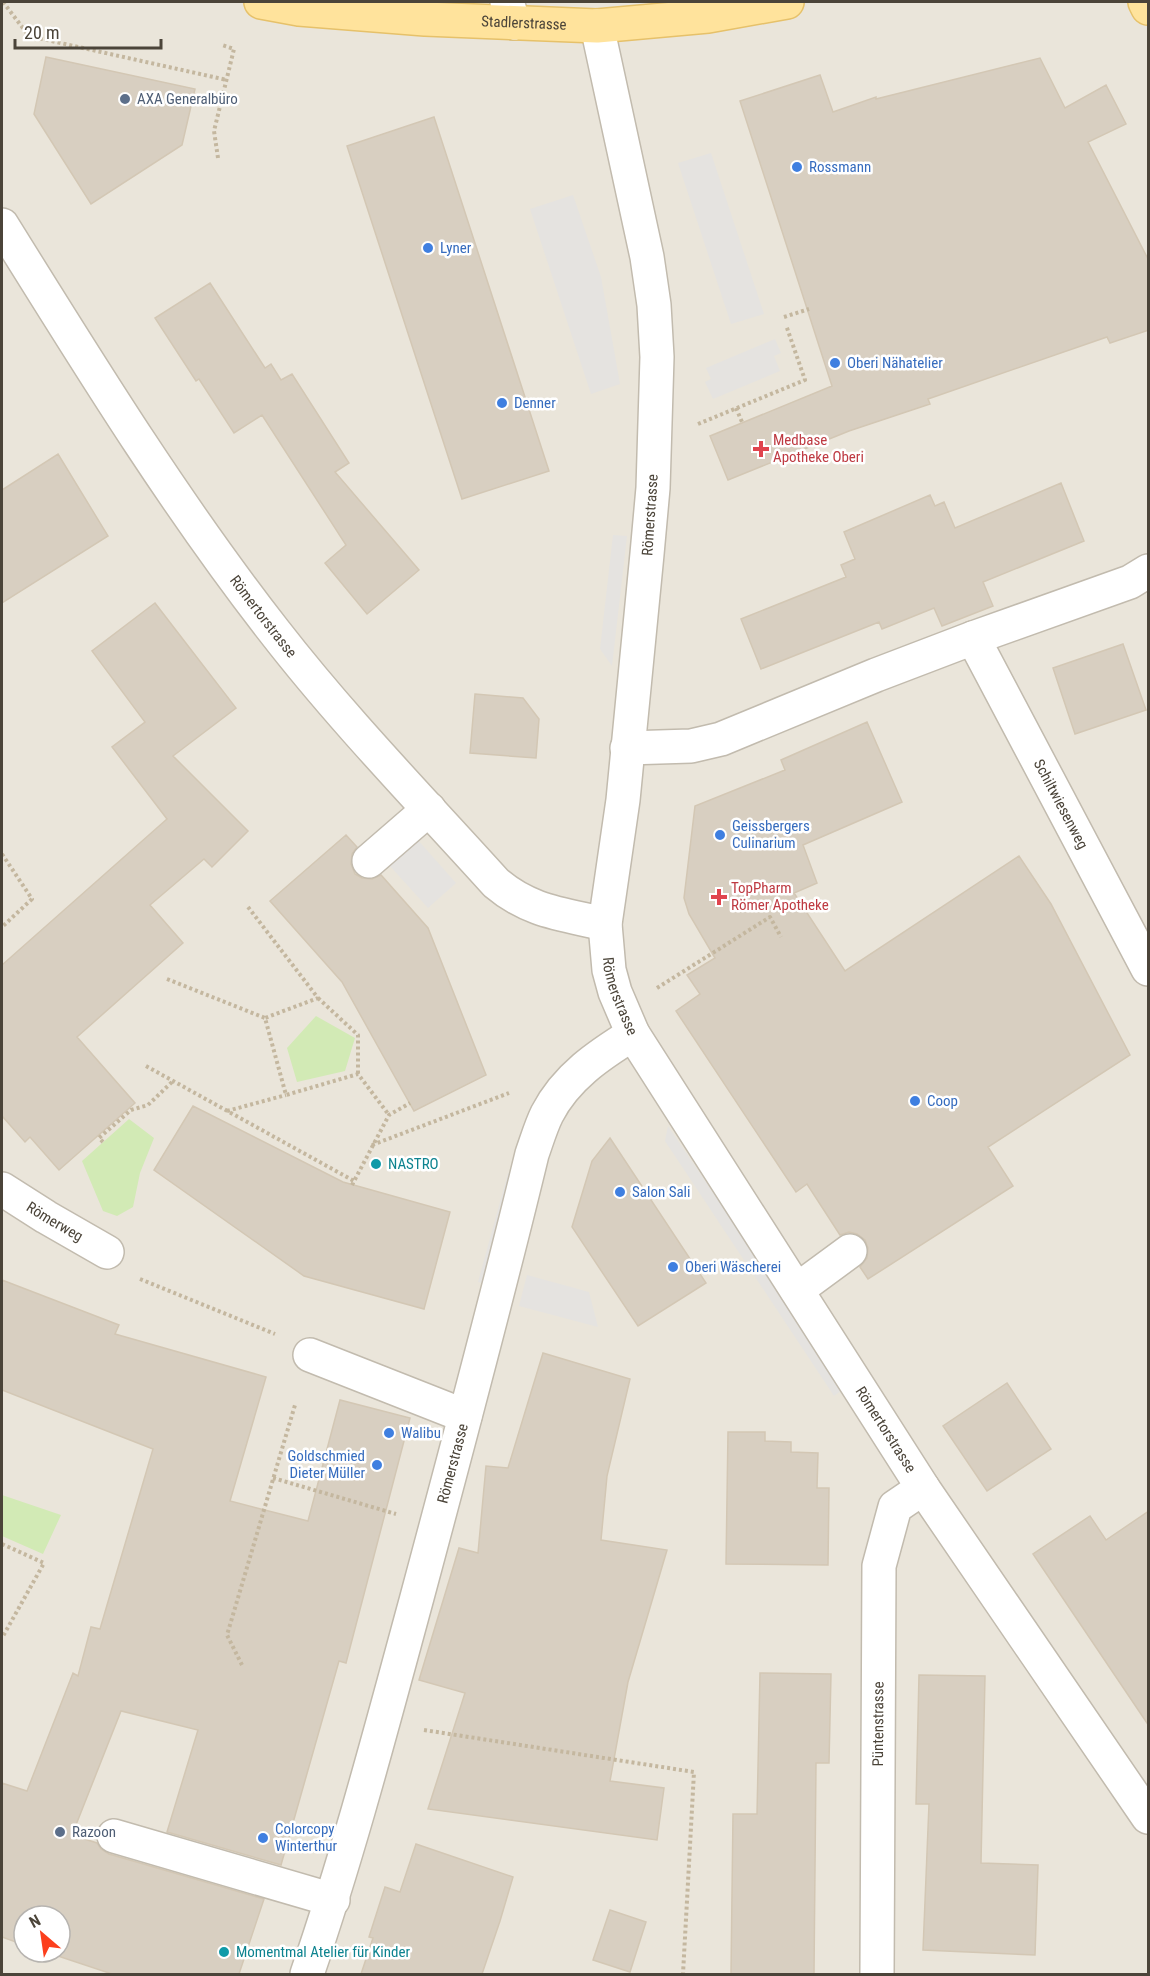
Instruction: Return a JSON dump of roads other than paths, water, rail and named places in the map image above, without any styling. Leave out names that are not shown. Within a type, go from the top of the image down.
[{"type":"main road","name":"Stadlerstrasse","points":[[261,2],[310,10],[425,19],[511,12],[597,26],[708,16],[787,2]]},
{"type":"main road","points":[[1146,2],[1149,8]]},
{"type":"street","name":"Römerstrasse","points":[[307,1974],[333,1900],[382,1723],[487,1339],[532,1154],[546,1115],[571,1079],[610,1048],[633,1034],[609,970],[605,924],[623,800],[653,488],[657,357],[654,305],[647,257],[597,26]]},
{"type":"street","name":"Römertorstrasse","points":[[2,225],[166,481],[227,569],[345,719],[496,883],[512,896],[548,911],[605,924]]},
{"type":"street","points":[[627,748],[691,746],[721,739],[876,675],[1130,582],[1149,571]]},
{"type":"street","name":"Schiltwiesenweg","points":[[973,638],[1149,969]]},
{"type":"street","points":[[369,861],[429,809]]},
{"type":"street","name":"Römertorstrasse","points":[[633,1034],[923,1488],[1149,1817]]},
{"type":"street","name":"Römerweg","points":[[2,1189],[65,1229],[107,1252]]},
{"type":"street","points":[[797,1290],[850,1251]]},
{"type":"street","points":[[310,1355],[465,1416]]},
{"type":"street","name":"Püntenstrasse","points":[[877,1974],[879,1566],[896,1507],[923,1488]]},
{"type":"street","points":[[114,1836],[333,1900]]},
{"type":"place","name":"AXA Generalbüro","points":[[125,99]]},
{"type":"place","name":"Rossmann","points":[[797,167]]},
{"type":"place","name":"Lyner","points":[[428,248]]},
{"type":"place","name":"Oberi Nähatelier","points":[[835,363]]},
{"type":"place","name":"Denner","points":[[502,403]]},
{"type":"place","name":"Medbase Apotheke Oberi","points":[[761,449]]},
{"type":"place","name":"Geissbergers Culinarium","points":[[720,835]]},
{"type":"place","name":"TopPharm Römer Apotheke","points":[[719,897]]},
{"type":"place","name":"Coop","points":[[915,1101]]},
{"type":"place","name":"NASTRO","points":[[376,1164]]},
{"type":"place","name":"Salon Sali","points":[[620,1192]]},
{"type":"place","name":"Oberi Wäscherei","points":[[673,1267]]},
{"type":"place","name":"Walibu","points":[[389,1433]]},
{"type":"place","name":"Goldschmied Dieter Müller","points":[[377,1465]]},
{"type":"place","name":"Razoon","points":[[60,1832]]},
{"type":"place","name":"Colorcopy Winterthur","points":[[263,1838]]},
{"type":"place","name":"Momentmal Atelier für Kinder","points":[[224,1952]]}]
